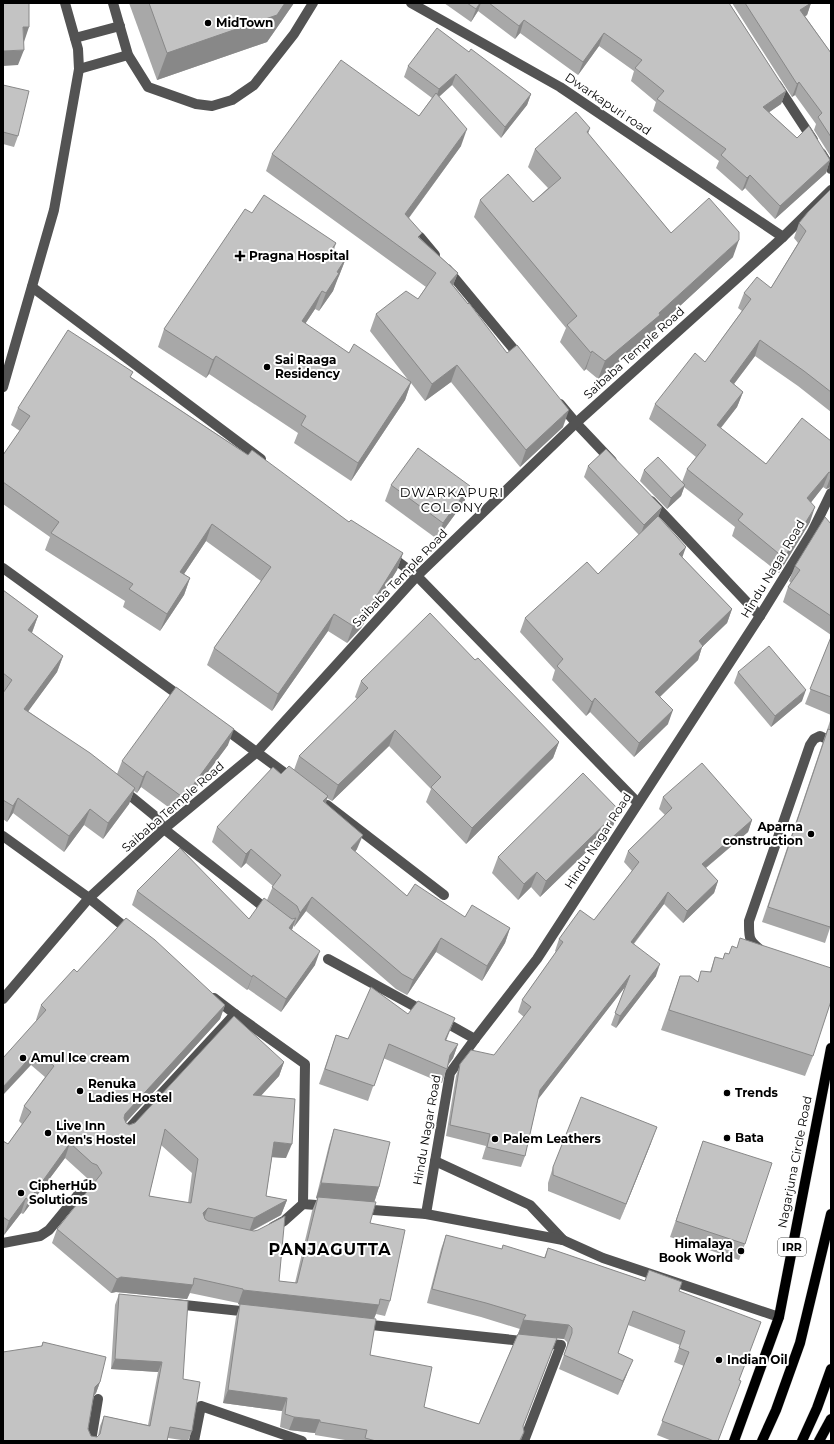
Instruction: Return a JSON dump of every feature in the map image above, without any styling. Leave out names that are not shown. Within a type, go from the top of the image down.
[{"type":"main road","name":"Nagarjuna Circle Road","points":[[734,1441],[778,1317],[831,1048]]},
{"type":"main road","name":"IRR","points":[[762,1441],[776,1410],[800,1342],[831,1214]]},
{"type":"main road","points":[[802,1441],[817,1408],[831,1369]]},
{"type":"main road","points":[[819,1441],[831,1419]]},
{"type":"street","points":[[3,387],[54,210],[79,69],[78,49],[65,3]]},
{"type":"street","points":[[113,3],[128,55],[148,87],[196,104],[212,106],[232,100],[254,85],[294,34],[313,3]]},
{"type":"street","name":"Dwarkapuri road","points":[[411,3],[560,87],[783,237]]},
{"type":"street","points":[[75,38],[120,26]]},
{"type":"street","points":[[79,69],[128,55]]},
{"type":"street","points":[[771,76],[831,168]]},
{"type":"street","name":"Saibaba Temple Road","points":[[3,999],[90,898],[164,829],[257,752],[417,576],[576,423],[783,237],[831,190]]},
{"type":"street","points":[[420,237],[526,363]]},
{"type":"street","points":[[32,287],[272,467]]},
{"type":"street","points":[[551,393],[576,423],[620,469]]},
{"type":"street","points":[[641,491],[760,616]]},
{"type":"street","name":"Hindu Nagar Road","points":[[426,1214],[450,1073],[537,959],[760,616],[812,532],[831,493]]},
{"type":"street","points":[[379,548],[417,576],[638,803]]},
{"type":"street","points":[[3,568],[193,706]]},
{"type":"street","points":[[212,720],[301,785]]},
{"type":"street","points":[[771,955],[764,953],[755,946],[749,938],[749,921],[810,745],[814,739],[820,736],[831,741]]},
{"type":"street","points":[[113,782],[155,816],[164,829],[276,917]]},
{"type":"street","points":[[319,799],[444,894]]},
{"type":"street","points":[[3,836],[90,898],[138,937]]},
{"type":"street","points":[[328,959],[475,1039]]},
{"type":"street","points":[[205,990],[235,1014],[305,1064],[304,1204]]},
{"type":"street","points":[[125,1133],[235,1014]]},
{"type":"street","points":[[435,1161],[530,1205],[563,1240]]},
{"type":"street","points":[[3,1243],[40,1236],[49,1230],[87,1184]]},
{"type":"street","points":[[265,1232],[284,1221],[304,1204],[426,1214],[563,1240],[603,1258],[778,1317]]},
{"type":"street","points":[[162,1303],[264,1314]]},
{"type":"street","points":[[350,1323],[561,1345],[524,1441]]},
{"type":"street","points":[[91,1441],[98,1399]]},
{"type":"street","points":[[194,1441],[201,1406],[302,1441]]},
{"type":"building","points":[[3,3],[29,3],[29,27],[23,27],[24,50],[3,51]]},
{"type":"building","points":[[149,3],[285,3],[277,15],[167,53]]},
{"type":"building","points":[[467,3],[480,3],[476,9]]},
{"type":"building","points":[[489,3],[729,3],[786,91],[763,107],[797,138],[809,126],[830,160],[780,206],[750,175],[747,178],[721,155],[726,149],[657,99],[664,91],[635,68],[642,60],[604,33],[583,62],[524,20],[519,26]]},
{"type":"building","points":[[745,3],[811,3],[800,10],[831,53],[831,137],[818,117],[822,113],[799,82],[797,84]]},
{"type":"building","points":[[437,28],[469,52],[471,49],[531,94],[505,127],[456,74],[439,89],[408,66]]},
{"type":"building","points":[[341,60],[419,116],[436,93],[467,129],[405,214],[422,233],[418,237],[458,273],[450,282],[468,304],[469,303],[507,353],[517,345],[569,410],[526,450],[457,365],[432,384],[376,314],[406,291],[418,299],[436,273],[272,154]]},
{"type":"building","points":[[3,85],[29,91],[18,136],[3,132]]},
{"type":"building","points":[[576,112],[590,128],[587,132],[671,233],[709,198],[739,232],[739,240],[659,313],[660,315],[605,361],[592,351],[591,353],[567,325],[577,316],[480,200],[508,174],[533,202],[561,178],[535,149]]},
{"type":"building","points":[[831,189],[831,392],[760,340],[730,381],[743,392],[717,425],[766,464],[802,418],[831,441],[831,473],[829,472],[807,498],[815,507],[784,558],[738,520],[743,514],[687,469],[706,445],[655,404],[695,353],[705,362],[751,299],[744,293],[757,277],[771,288],[806,231],[799,223]]},
{"type":"building","points":[[264,195],[336,243],[332,249],[346,258],[337,272],[339,273],[326,293],[322,291],[302,321],[349,353],[354,344],[411,382],[358,463],[301,425],[306,416],[216,356],[213,360],[164,329],[245,209],[252,213]]},
{"type":"building","points":[[68,330],[133,372],[130,377],[248,455],[252,450],[349,522],[351,520],[403,553],[367,611],[353,626],[334,614],[278,694],[214,648],[271,567],[212,524],[180,572],[190,578],[167,614],[129,589],[133,584],[51,533],[59,522],[3,482],[3,455],[30,416],[18,408]]},
{"type":"building","points":[[418,448],[470,486],[443,523],[391,485]]},
{"type":"building","points":[[606,449],[662,507],[644,525],[588,466]]},
{"type":"building","points":[[658,457],[685,485],[671,498],[644,470]]},
{"type":"building","points":[[658,516],[686,547],[679,554],[732,609],[699,641],[703,646],[655,692],[673,710],[639,743],[595,698],[592,702],[557,666],[563,659],[525,618],[587,562],[598,574]]},
{"type":"building","points":[[825,517],[831,524],[831,616],[788,587],[800,570],[795,566]]},
{"type":"building","points":[[3,590],[38,616],[28,630],[63,656],[24,709],[90,753],[135,788],[108,823],[90,809],[69,836],[18,798],[13,806],[3,800],[3,693],[12,680],[3,673]]},
{"type":"building","points":[[430,613],[475,660],[478,658],[559,742],[472,828],[431,787],[441,777],[395,730],[338,785],[299,756],[368,688],[361,681]]},
{"type":"building","points":[[831,637],[831,697],[810,689]]},
{"type":"building","points":[[769,646],[806,690],[775,716],[738,672]]},
{"type":"building","points":[[176,687],[234,729],[191,788],[181,796],[147,771],[143,777],[122,761]]},
{"type":"building","name":"Aparna construction","points":[[828,729],[831,730],[830,927],[768,907]]},
{"type":"building","points":[[702,763],[752,820],[702,864],[718,881],[687,911],[668,892],[631,942],[660,964],[620,1016],[615,1013],[630,975],[540,1090],[525,1156],[487,1147],[490,1134],[450,1125],[460,1064],[471,1050],[494,1055],[531,1007],[522,1000],[563,942],[559,939],[580,910],[594,920],[639,862],[628,851],[672,808],[663,797]]},
{"type":"building","points":[[289,766],[328,796],[323,801],[363,835],[351,848],[407,896],[415,884],[465,917],[472,905],[510,928],[487,966],[441,938],[413,980],[402,974],[312,897],[300,913],[297,906],[272,887],[281,875],[251,849],[246,854],[217,827],[273,767],[281,774]]},
{"type":"building","points":[[583,773],[619,810],[546,881],[537,872],[524,884],[498,857]]},
{"type":"building","points":[[180,848],[249,919],[264,898],[292,919],[296,918],[289,928],[320,951],[286,999],[253,975],[252,977],[137,891]]},
{"type":"building","points":[[126,918],[155,940],[225,1005],[125,1114],[124,1118],[126,1123],[129,1125],[135,1123],[234,1016],[284,1062],[253,1095],[295,1099],[292,1144],[274,1142],[266,1196],[287,1200],[254,1218],[208,1208],[203,1213],[205,1219],[208,1221],[254,1231],[285,1216],[279,1281],[297,1283],[318,1197],[376,1202],[370,1223],[405,1230],[390,1301],[380,1299],[379,1305],[243,1290],[194,1278],[193,1285],[121,1277],[117,1279],[57,1229],[102,1173],[97,1165],[92,1163],[70,1143],[29,1200],[26,1198],[9,1221],[3,1217],[3,1141],[8,1144],[31,1112],[24,1106],[54,1066],[36,1051],[3,1087],[3,1058],[46,1010],[41,1005],[74,969],[77,972]],"holes":[[[165,1129],[198,1159],[191,1203],[149,1196]]]},
{"type":"building","points":[[740,938],[831,968],[831,1001],[813,1056],[669,1010],[680,976],[690,976],[698,982],[701,971],[711,972],[715,957],[723,959],[725,953],[729,954],[732,946],[737,948]]},
{"type":"building","points":[[371,987],[408,1014],[418,1001],[455,1018],[445,1040],[458,1044],[450,1055],[447,1069],[389,1044],[374,1086],[325,1069],[336,1035],[348,1039]]},
{"type":"building","points":[[581,1097],[657,1127],[626,1204],[553,1175],[553,1167]]},
{"type":"building","points":[[334,1129],[390,1142],[379,1187],[321,1183]]},
{"type":"building","points":[[703,1141],[772,1163],[745,1244],[676,1221]]},
{"type":"building","points":[[446,1235],[502,1249],[503,1245],[545,1258],[548,1248],[645,1281],[649,1270],[682,1282],[679,1291],[761,1322],[739,1380],[741,1381],[718,1441],[714,1441],[662,1421],[689,1352],[679,1348],[685,1331],[633,1311],[618,1353],[633,1360],[623,1381],[564,1355],[572,1333],[572,1328],[569,1325],[523,1320],[526,1315],[432,1289]]},
{"type":"building","points":[[119,1294],[188,1301],[183,1379],[200,1382],[192,1431],[170,1427],[167,1441],[3,1441],[3,1352],[42,1346],[43,1342],[106,1357],[100,1382],[95,1387],[88,1429],[91,1436],[97,1437],[100,1434],[104,1416],[150,1426],[162,1362],[115,1359]]},
{"type":"building","points":[[240,1304],[376,1319],[370,1355],[432,1367],[424,1407],[479,1424],[518,1334],[557,1338],[523,1426],[524,1432],[520,1440],[522,1441],[376,1441],[365,1438],[367,1430],[320,1422],[320,1420],[294,1417],[285,1414],[287,1398],[228,1390]]},
{"type":"place","name":"MidTown","points":[[208,23]]},
{"type":"place","name":"Pragna Hospital","points":[[240,256]]},
{"type":"place","name":"Sai Raaga Residency","points":[[267,367]]},
{"type":"place","name":"Aparna construction","points":[[811,834]]},
{"type":"place","name":"Amul Ice cream","points":[[23,1058]]},
{"type":"place","name":"Renuka Ladies Hostel","points":[[80,1091]]},
{"type":"place","name":"Trends","points":[[727,1093]]},
{"type":"place","name":"Live Inn Men's Hostel","points":[[48,1133]]},
{"type":"place","name":"Bata","points":[[727,1138]]},
{"type":"place","name":"Palem Leathers","points":[[495,1139]]},
{"type":"place","name":"CipherHub Solutions","points":[[21,1193]]},
{"type":"place","name":"Himalaya Book World","points":[[741,1251]]},
{"type":"place","name":"Indian Oil","points":[[719,1360]]},
{"type":"district","name":"DWARKAPURI COLONY","points":[[452,500]]},
{"type":"district","name":"PANJAGUTTA","points":[[330,1249]]}]
